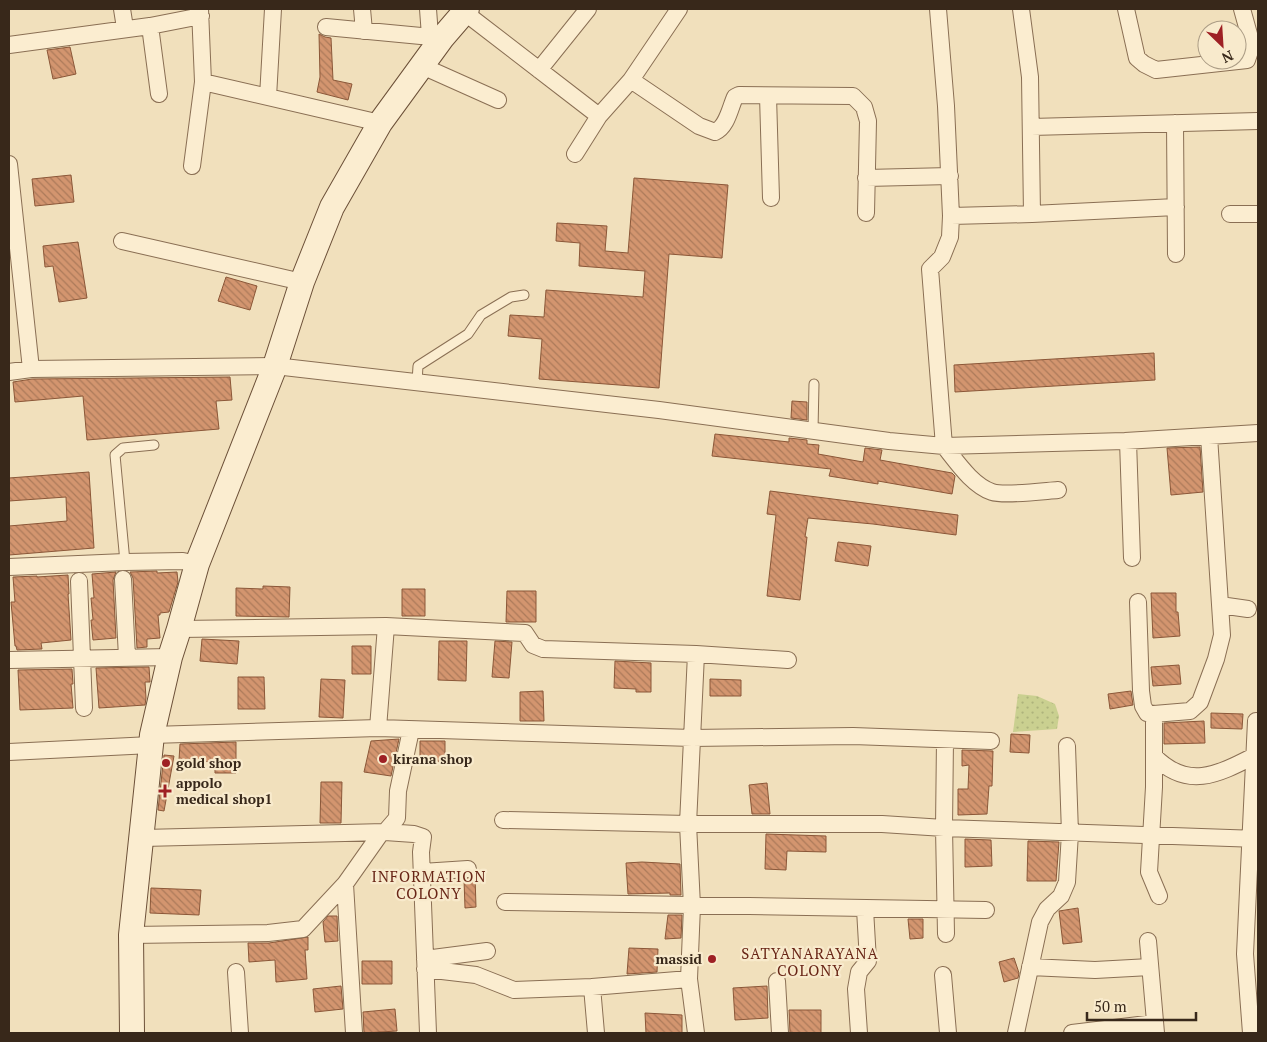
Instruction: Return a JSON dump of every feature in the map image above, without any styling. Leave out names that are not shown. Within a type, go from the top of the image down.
[{"type":"street","points":[[122,9],[125,28]]},
{"type":"street","points":[[268,98],[273,9]]},
{"type":"street","points":[[362,9],[364,31]]},
{"type":"street","points":[[428,9],[436,37]]},
{"type":"street","points":[[539,70],[588,9]]},
{"type":"street","points":[[575,154],[599,116],[631,80],[679,9]]},
{"type":"street","points":[[938,9],[952,216],[950,237],[942,257],[930,269],[944,446],[962,469],[976,482],[992,492],[1025,493],[1058,490]]},
{"type":"street","points":[[1022,9],[1030,77],[1032,214]]},
{"type":"street","points":[[1126,9],[1137,58],[1156,70],[1246,60],[1252,46],[1242,9]]},
{"type":"street","points":[[132,1033],[131,935],[143,838],[152,740],[170,657],[198,564],[275,366],[302,282],[332,207],[380,123],[422,66],[436,37],[466,11],[599,116]]},
{"type":"street","points":[[9,45],[150,26],[201,12],[204,82],[192,166]]},
{"type":"street","points":[[150,26],[159,94]]},
{"type":"street","points":[[326,27],[436,37]]},
{"type":"street","points":[[422,66],[498,100]]},
{"type":"street","points":[[631,80],[699,126],[715,132],[724,125],[735,97],[743,95],[853,96],[864,106],[868,121],[866,213]]},
{"type":"street","points":[[204,82],[380,123]]},
{"type":"street","points":[[768,96],[771,198]]},
{"type":"street","points":[[1031,127],[1258,121]]},
{"type":"street","points":[[1176,123],[1176,254]]},
{"type":"street","points":[[9,164],[31,369]]},
{"type":"street","points":[[866,178],[950,176]]},
{"type":"street","points":[[952,216],[1176,207]]},
{"type":"street","points":[[1230,214],[1258,214]]},
{"type":"street","points":[[122,241],[302,282]]},
{"type":"street","points":[[9,372],[31,369],[275,366],[677,412],[889,441],[944,446],[1128,441],[1258,432]]},
{"type":"street","points":[[1138,602],[1143,706],[1147,713],[1154,714],[1190,711],[1200,702],[1216,659],[1222,635],[1209,436]]},
{"type":"street","points":[[1128,441],[1132,558]]},
{"type":"street","points":[[9,567],[184,561],[198,564]]},
{"type":"street","points":[[123,579],[127,657]]},
{"type":"street","points":[[79,581],[84,708]]},
{"type":"street","points":[[1220,605],[1248,610]]},
{"type":"street","points":[[179,629],[386,626],[525,633],[533,645],[543,649],[696,654],[788,660]]},
{"type":"street","points":[[378,728],[386,626]]},
{"type":"street","points":[[696,654],[688,824],[692,906],[690,978],[696,1033]]},
{"type":"street","points":[[9,660],[170,657]]},
{"type":"street","points":[[1154,714],[1154,787],[1149,872],[1159,896]]},
{"type":"street","points":[[1251,1033],[1245,954],[1254,839],[1256,721]]},
{"type":"street","points":[[9,752],[152,740],[378,728],[692,738],[853,736],[992,741]]},
{"type":"street","points":[[131,935],[268,933],[303,929],[345,884],[383,832],[397,818],[398,791],[411,730]]},
{"type":"street","points":[[945,740],[946,934]]},
{"type":"street","points":[[1016,1033],[1040,922],[1043,915],[1060,896],[1067,882],[1070,833],[1067,746]]},
{"type":"street","points":[[1154,756],[1163,765],[1184,776],[1206,776],[1234,766],[1254,756]]},
{"type":"street","points":[[503,820],[688,824],[882,824],[1254,839]]},
{"type":"street","points":[[143,838],[383,832],[414,834],[423,837],[421,852],[428,1033]]},
{"type":"street","points":[[422,872],[468,869]]},
{"type":"street","points":[[345,884],[354,1033]]},
{"type":"street","points":[[504,902],[986,910]]},
{"type":"street","points":[[859,1033],[856,989],[860,972],[868,961],[865,909]]},
{"type":"street","points":[[1072,1033],[1155,1028],[1148,941]]},
{"type":"street","points":[[425,964],[487,951]]},
{"type":"street","points":[[425,964],[476,975],[514,990],[592,987],[690,978]]},
{"type":"street","points":[[1030,967],[1095,970],[1150,967]]},
{"type":"street","points":[[236,972],[240,1033]]},
{"type":"street","points":[[942,974],[948,1033]]},
{"type":"street","points":[[777,981],[780,1033]]},
{"type":"street","points":[[592,987],[596,1033]]},
{"type":"lane","points":[[417,382],[418,366],[468,334],[482,315],[511,297],[524,294]]},
{"type":"lane","points":[[813,430],[814,384]]},
{"type":"lane","points":[[125,562],[115,455],[123,448],[154,445]]},
{"type":"green space","points":[[1018,694],[1037,696],[1055,704],[1059,716],[1057,729],[1013,732]]},
{"type":"building","points":[[319,34],[331,38],[333,80],[352,84],[348,100],[317,92],[320,77]]},
{"type":"building","points":[[70,47],[76,74],[53,79],[47,50]]},
{"type":"building","points":[[71,175],[74,202],[35,206],[32,179]]},
{"type":"building","points":[[634,178],[728,185],[722,258],[669,254],[659,388],[539,379],[542,339],[508,336],[510,315],[544,317],[546,290],[643,297],[645,271],[579,266],[580,243],[556,241],[557,223],[607,226],[605,251],[628,253]]},
{"type":"building","points":[[78,242],[87,298],[59,302],[53,266],[45,267],[43,246]]},
{"type":"building","points":[[226,277],[257,286],[250,310],[218,301]]},
{"type":"building","points":[[1154,353],[1155,380],[955,392],[954,365]]},
{"type":"building","points":[[230,377],[232,400],[216,401],[219,429],[87,440],[83,396],[15,402],[13,382],[32,379]]},
{"type":"building","points":[[792,401],[807,402],[807,420],[791,418]]},
{"type":"building","points":[[715,434],[789,442],[789,438],[807,440],[807,444],[819,445],[818,454],[863,462],[865,448],[882,450],[880,460],[952,473],[955,476],[952,494],[878,481],[878,484],[829,476],[831,469],[712,456]]},
{"type":"building","points":[[1200,447],[1203,492],[1171,495],[1167,448]]},
{"type":"building","points":[[89,472],[94,548],[9,555],[9,526],[67,521],[66,497],[9,501],[9,478]]},
{"type":"building","points":[[770,491],[958,515],[956,535],[808,518],[800,600],[767,596],[776,515],[767,514]]},
{"type":"building","points":[[838,542],[871,546],[868,566],[835,561]]},
{"type":"building","points":[[157,571],[157,573],[177,572],[178,582],[169,612],[158,615],[160,638],[147,639],[147,647],[137,648],[133,578],[130,572]]},
{"type":"building","points":[[116,572],[113,580],[116,638],[93,640],[91,620],[93,620],[91,598],[94,598],[92,574]]},
{"type":"building","points":[[68,575],[71,640],[41,643],[42,649],[17,650],[11,602],[15,602],[13,577]]},
{"type":"building","points":[[263,586],[290,587],[289,617],[236,616],[236,588],[263,589]]},
{"type":"building","points":[[402,589],[425,589],[425,616],[402,616]]},
{"type":"building","points":[[507,591],[536,591],[536,622],[506,622]]},
{"type":"building","points":[[1151,593],[1176,593],[1176,612],[1178,612],[1180,636],[1153,638]]},
{"type":"building","points":[[202,639],[239,641],[237,664],[200,661]]},
{"type":"building","points":[[439,641],[467,641],[466,681],[438,680]]},
{"type":"building","points":[[495,641],[512,642],[509,678],[492,677]]},
{"type":"building","points":[[352,646],[371,646],[371,674],[352,674]]},
{"type":"building","points":[[615,661],[651,663],[651,692],[636,692],[636,689],[614,688]]},
{"type":"building","points":[[1179,665],[1181,684],[1153,686],[1151,667]]},
{"type":"building","points":[[149,667],[150,682],[145,682],[145,705],[99,708],[96,668]]},
{"type":"building","points":[[72,669],[73,708],[20,710],[18,670]]},
{"type":"building","points":[[238,677],[264,677],[265,709],[238,709]]},
{"type":"building","points":[[321,679],[345,680],[343,718],[319,717]]},
{"type":"building","points":[[710,679],[741,680],[741,696],[710,696]]},
{"type":"building","points":[[543,691],[544,721],[520,721],[520,692]]},
{"type":"building","points":[[1131,691],[1133,705],[1110,709],[1108,694]]},
{"type":"building","points":[[1211,713],[1243,714],[1242,729],[1211,728]]},
{"type":"building","points":[[1204,721],[1205,743],[1164,744],[1164,723]]},
{"type":"building","points":[[1011,734],[1030,735],[1029,753],[1010,752]]},
{"type":"building","name":"kirana shop","points":[[399,739],[391,776],[364,772],[371,741]]},
{"type":"building","points":[[420,741],[445,741],[445,762],[420,761]]},
{"type":"building","points":[[236,742],[236,773],[215,773],[215,762],[179,760],[180,744]]},
{"type":"building","points":[[962,750],[993,751],[992,786],[989,786],[987,814],[958,815],[958,789],[968,789],[969,765],[962,766]]},
{"type":"building","points":[[164,755],[174,756],[164,811],[158,810]]},
{"type":"building","points":[[321,782],[342,782],[341,823],[320,823]]},
{"type":"building","points":[[767,783],[770,814],[752,814],[749,785]]},
{"type":"building","points":[[766,834],[826,836],[826,852],[787,851],[786,870],[765,869]]},
{"type":"building","points":[[965,839],[991,840],[992,866],[965,867]]},
{"type":"building","points":[[1028,841],[1059,842],[1056,881],[1027,881]]},
{"type":"building","points":[[626,863],[680,864],[681,895],[670,895],[670,893],[628,894]]},
{"type":"building","points":[[475,876],[476,907],[465,908],[464,879]]},
{"type":"building","points":[[151,888],[201,890],[199,915],[150,913]]},
{"type":"building","points":[[1078,908],[1082,942],[1063,944],[1059,911]]},
{"type":"building","points":[[668,915],[682,915],[681,938],[665,939]]},
{"type":"building","points":[[328,916],[337,916],[338,941],[325,942],[323,922]]},
{"type":"building","points":[[908,919],[923,919],[923,938],[910,939]]},
{"type":"building","points":[[308,937],[308,950],[305,950],[307,979],[276,982],[275,960],[249,962],[248,943],[269,943]]},
{"type":"building","points":[[629,948],[658,949],[657,972],[627,974]]},
{"type":"building","points":[[1014,958],[1019,973],[1018,978],[1004,982],[999,962]]},
{"type":"building","points":[[362,961],[392,961],[392,984],[362,984]]},
{"type":"building","points":[[341,986],[343,1009],[315,1012],[313,989]]},
{"type":"building","points":[[767,986],[768,1018],[735,1020],[733,988]]},
{"type":"building","points":[[395,1009],[397,1031],[364,1033],[363,1012]]},
{"type":"building","points":[[789,1010],[821,1010],[821,1033],[790,1033]]},
{"type":"building","points":[[645,1013],[682,1015],[682,1033],[646,1033]]},
{"type":"place","name":"kirana shop","points":[[383,759]]},
{"type":"place","name":"gold shop","points":[[166,763]]},
{"type":"place","name":"appolo medical shop1","points":[[165,791]]},
{"type":"place","name":"massid","points":[[712,959]]},
{"type":"district","name":"INFORMATION COLONY","points":[[429,886]]},
{"type":"district","name":"SATYANARAYANA COLONY","points":[[810,962]]}]
